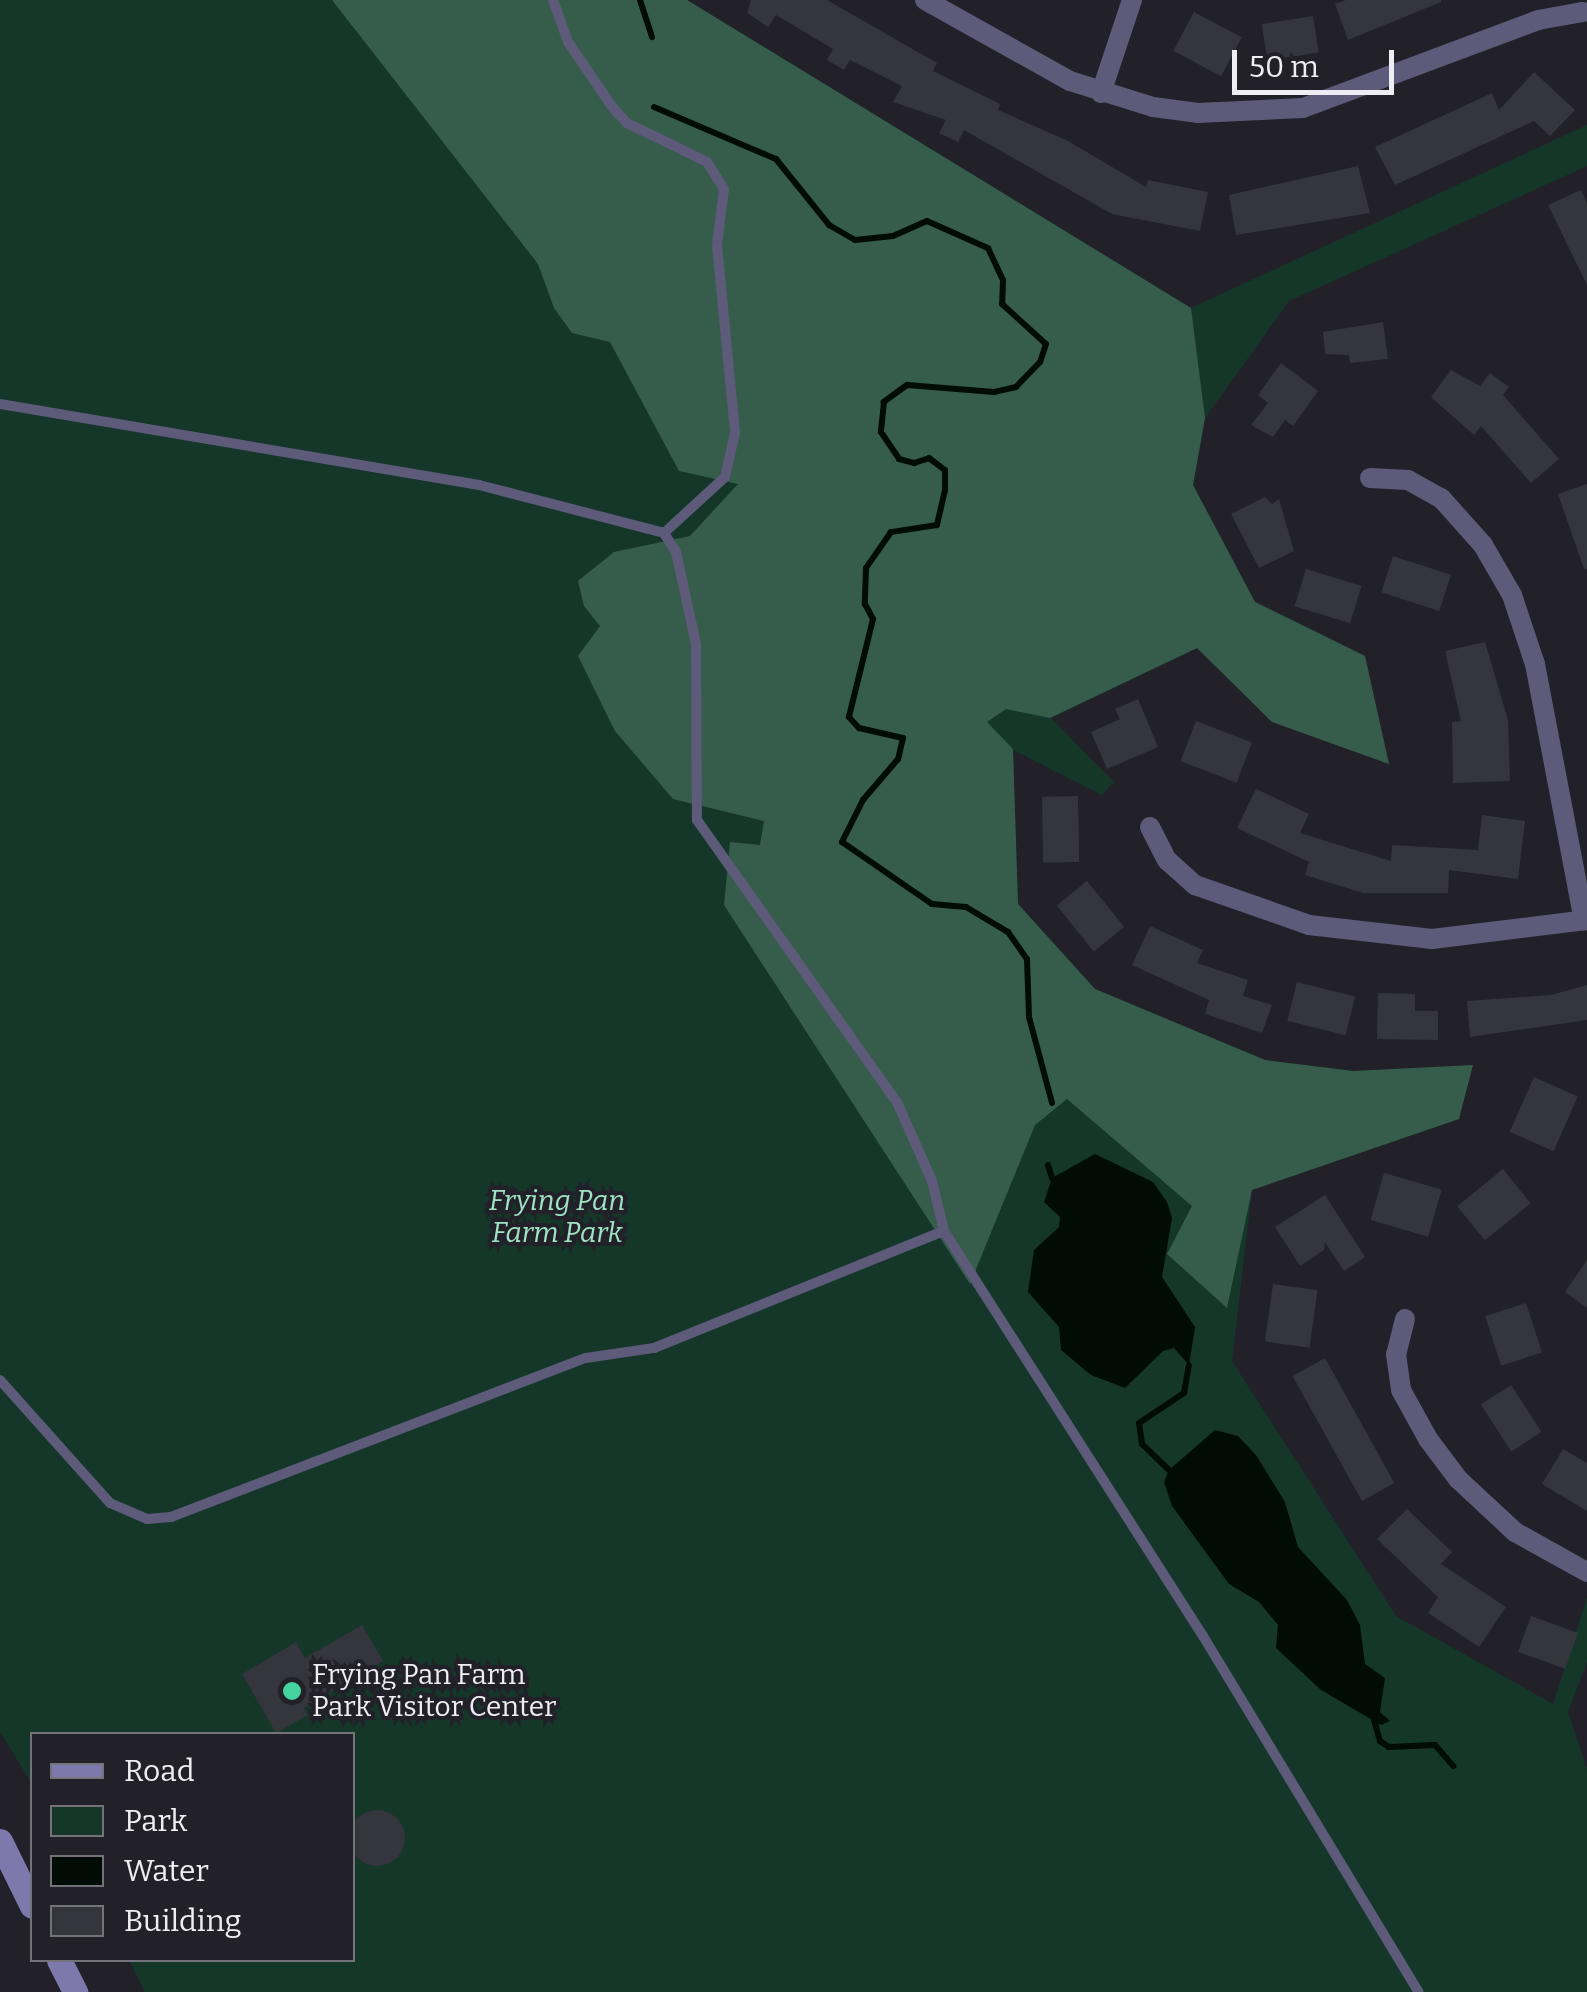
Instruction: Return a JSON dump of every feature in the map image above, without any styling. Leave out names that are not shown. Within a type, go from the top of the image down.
[{"type":"main road","points":[[0,1841],[30,1902]]},
{"type":"main road","points":[[60,1962],[75,1992]]},
{"type":"street","points":[[924,0],[1101,93],[1198,113],[1303,108],[1520,26],[1584,13]]},
{"type":"street","points":[[1101,93],[1132,0]]},
{"type":"street","points":[[1150,827],[1167,860],[1195,884],[1308,925],[1432,939],[1585,920],[1535,664],[1512,595],[1482,545],[1441,498],[1408,480],[1370,478]]},
{"type":"street","points":[[1405,1320],[1396,1354],[1401,1390],[1428,1439],[1458,1479],[1515,1532],[1587,1572]]},
{"type":"lane","points":[[553,0],[568,42],[612,108],[628,124],[707,162],[724,189],[716,245],[735,433],[724,477],[664,533]]},
{"type":"lane","points":[[0,404],[478,485],[664,533],[676,552],[696,644],[697,820],[897,1102],[932,1181],[944,1231],[1203,1636],[1418,1992]]},
{"type":"lane","points":[[0,1380],[110,1503],[147,1520],[172,1517],[586,1358],[654,1348],[944,1231]]},
{"type":"green space","name":"Frying Pan Farm Park","points":[[0,0],[687,0],[1191,308],[1587,125],[1587,166],[1289,301],[1205,418],[1193,485],[1255,602],[1365,656],[1272,722],[1197,648],[1051,718],[1114,782],[1102,795],[1013,750],[1018,904],[1095,989],[1265,1060],[1353,1071],[1450,1069],[1459,1119],[1252,1190],[1232,1361],[1396,1616],[1553,1704],[1587,1598],[1587,1662],[1568,1712],[1587,1769],[1587,1992],[145,1992],[130,1962],[355,1962],[355,1732],[30,1732],[30,1781],[0,1732]]},
{"type":"green space","points":[[332,0],[687,0],[1191,308],[1205,418],[1193,485],[1255,602],[1365,656],[1389,764],[1272,722],[1197,648],[1050,718],[1006,709],[987,722],[1013,749],[1018,904],[1095,989],[1265,1060],[1353,1071],[1473,1065],[1459,1119],[1252,1190],[1227,1308],[1167,1254],[1192,1206],[1067,1099],[1035,1125],[970,1284],[724,905],[730,842],[760,845],[764,821],[673,799],[615,731],[578,656],[600,626],[584,606],[578,581],[614,552],[690,536],[738,484],[679,471],[610,342],[572,333],[554,308],[538,264]]},
{"type":"water","points":[[1095,1154],[1153,1182],[1167,1202],[1172,1218],[1162,1277],[1195,1327],[1189,1365],[1174,1348],[1163,1351],[1125,1388],[1091,1375],[1061,1350],[1059,1327],[1028,1292],[1034,1250],[1059,1227],[1060,1217],[1044,1202],[1052,1178]]},
{"type":"water","points":[[1215,1430],[1238,1436],[1256,1455],[1285,1502],[1298,1547],[1347,1600],[1360,1625],[1365,1664],[1385,1678],[1380,1712],[1390,1721],[1381,1725],[1321,1690],[1276,1648],[1278,1625],[1259,1602],[1229,1584],[1172,1506],[1164,1482],[1169,1470]]},
{"type":"building","points":[[751,0],[827,0],[937,63],[933,71],[1000,104],[998,110],[1068,141],[1146,187],[1148,180],[1208,192],[1200,231],[1112,214],[964,130],[958,142],[939,133],[946,120],[893,102],[902,86],[850,60],[844,70],[827,60],[833,49],[776,15],[768,27],[747,13]]},
{"type":"building","points":[[1346,0],[1441,2],[1348,40],[1335,4]]},
{"type":"building","points":[[1194,12],[1242,37],[1221,76],[1173,51]]},
{"type":"building","points":[[1313,16],[1319,53],[1267,61],[1262,24]]},
{"type":"building","points":[[1534,72],[1575,110],[1550,136],[1534,121],[1395,185],[1375,147],[1492,93],[1499,110]]},
{"type":"building","points":[[1358,166],[1370,213],[1236,235],[1229,195]]},
{"type":"building","points":[[1581,190],[1587,203],[1587,285],[1548,205]]},
{"type":"building","points":[[1383,322],[1388,359],[1350,363],[1349,355],[1325,354],[1323,332]]},
{"type":"building","points":[[1281,363],[1318,391],[1293,426],[1285,420],[1273,437],[1251,425],[1268,403],[1258,395]]},
{"type":"building","points":[[1451,370],[1480,386],[1490,373],[1509,387],[1503,395],[1559,459],[1531,483],[1481,426],[1474,435],[1431,397]]},
{"type":"building","points":[[1587,484],[1587,569],[1584,569],[1558,494]]},
{"type":"building","points":[[1265,497],[1272,504],[1279,499],[1294,551],[1259,568],[1231,514]]},
{"type":"building","points":[[1393,556],[1451,575],[1439,611],[1381,592]]},
{"type":"building","points":[[1306,569],[1361,586],[1350,623],[1295,606]]},
{"type":"building","points":[[1485,642],[1508,720],[1510,781],[1453,783],[1452,722],[1461,721],[1445,651]]},
{"type":"building","points":[[1138,699],[1158,747],[1107,769],[1091,732],[1120,719],[1115,709]]},
{"type":"building","points":[[1196,721],[1252,743],[1237,783],[1181,761]]},
{"type":"building","points":[[1256,789],[1309,814],[1300,833],[1391,861],[1392,845],[1478,850],[1482,815],[1525,821],[1518,879],[1449,870],[1448,893],[1363,893],[1305,875],[1309,862],[1237,828]]},
{"type":"building","points":[[1078,796],[1079,862],[1043,863],[1042,797]]},
{"type":"building","points":[[1087,881],[1124,927],[1094,951],[1057,906]]},
{"type":"building","points":[[1150,926],[1203,950],[1197,963],[1248,980],[1243,996],[1272,1005],[1262,1033],[1205,1014],[1209,1000],[1132,965]]},
{"type":"building","points":[[1297,982],[1355,997],[1346,1035],[1287,1021]]},
{"type":"building","points":[[1587,985],[1587,1020],[1470,1037],[1467,1001],[1551,995]]},
{"type":"building","points":[[1378,993],[1415,994],[1415,1011],[1438,1011],[1438,1040],[1377,1039]]},
{"type":"building","points":[[1534,1077],[1578,1097],[1553,1151],[1510,1132]]},
{"type":"building","points":[[1503,1169],[1531,1203],[1485,1240],[1457,1206]]},
{"type":"building","points":[[1384,1173],[1442,1190],[1428,1237],[1370,1220]]},
{"type":"building","points":[[1325,1195],[1365,1257],[1344,1271],[1325,1242],[1324,1250],[1300,1266],[1275,1227]]},
{"type":"building","points":[[1587,1260],[1587,1308],[1565,1292]]},
{"type":"building","points":[[1273,1284],[1318,1290],[1309,1348],[1265,1341]]},
{"type":"building","points":[[1526,1303],[1542,1352],[1501,1366],[1485,1316]]},
{"type":"building","points":[[1325,1358],[1394,1483],[1362,1501],[1293,1376]]},
{"type":"building","points":[[1511,1385],[1541,1432],[1511,1452],[1481,1405]]},
{"type":"building","points":[[1563,1449],[1587,1463],[1587,1511],[1542,1484]]},
{"type":"building","points":[[1407,1509],[1452,1552],[1441,1564],[1506,1607],[1479,1647],[1428,1613],[1438,1597],[1377,1539]]},
{"type":"building","points":[[1531,1616],[1578,1633],[1565,1669],[1518,1652]]},
{"type":"building","name":"Frying Pan Farm Park Visitor Center","points":[[362,1625],[383,1661],[304,1708],[308,1715],[275,1732],[242,1674],[296,1642],[305,1658]]},
{"type":"building","points":[[366,1812],[388,1812],[403,1827],[403,1849],[388,1864],[366,1864],[355,1855],[355,1821]]},
{"type":"waterway","points":[[640,0],[652,37]]},
{"type":"waterway","points":[[654,107],[776,159],[829,225],[855,240],[893,236],[927,221],[988,248],[1003,280],[1002,304],[1046,344],[1040,362],[1016,387],[994,392],[907,385],[884,402],[881,432],[899,459],[914,463],[929,458],[945,470],[945,490],[937,525],[891,532],[866,568],[865,604],[873,619],[849,717],[859,728],[903,738],[898,759],[863,800],[842,842],[932,904],[966,907],[1008,932],[1027,959],[1029,1017],[1052,1103]]},
{"type":"waterway","points":[[1048,1165],[1052,1178]]},
{"type":"waterway","points":[[1169,1470],[1142,1444],[1139,1423],[1184,1393],[1189,1365]]},
{"type":"waterway","points":[[1374,1720],[1380,1741],[1389,1747],[1435,1745],[1453,1766]]},
{"type":"place","name":"Frying Pan Farm Park Visitor Center","points":[[292,1691]]}]
